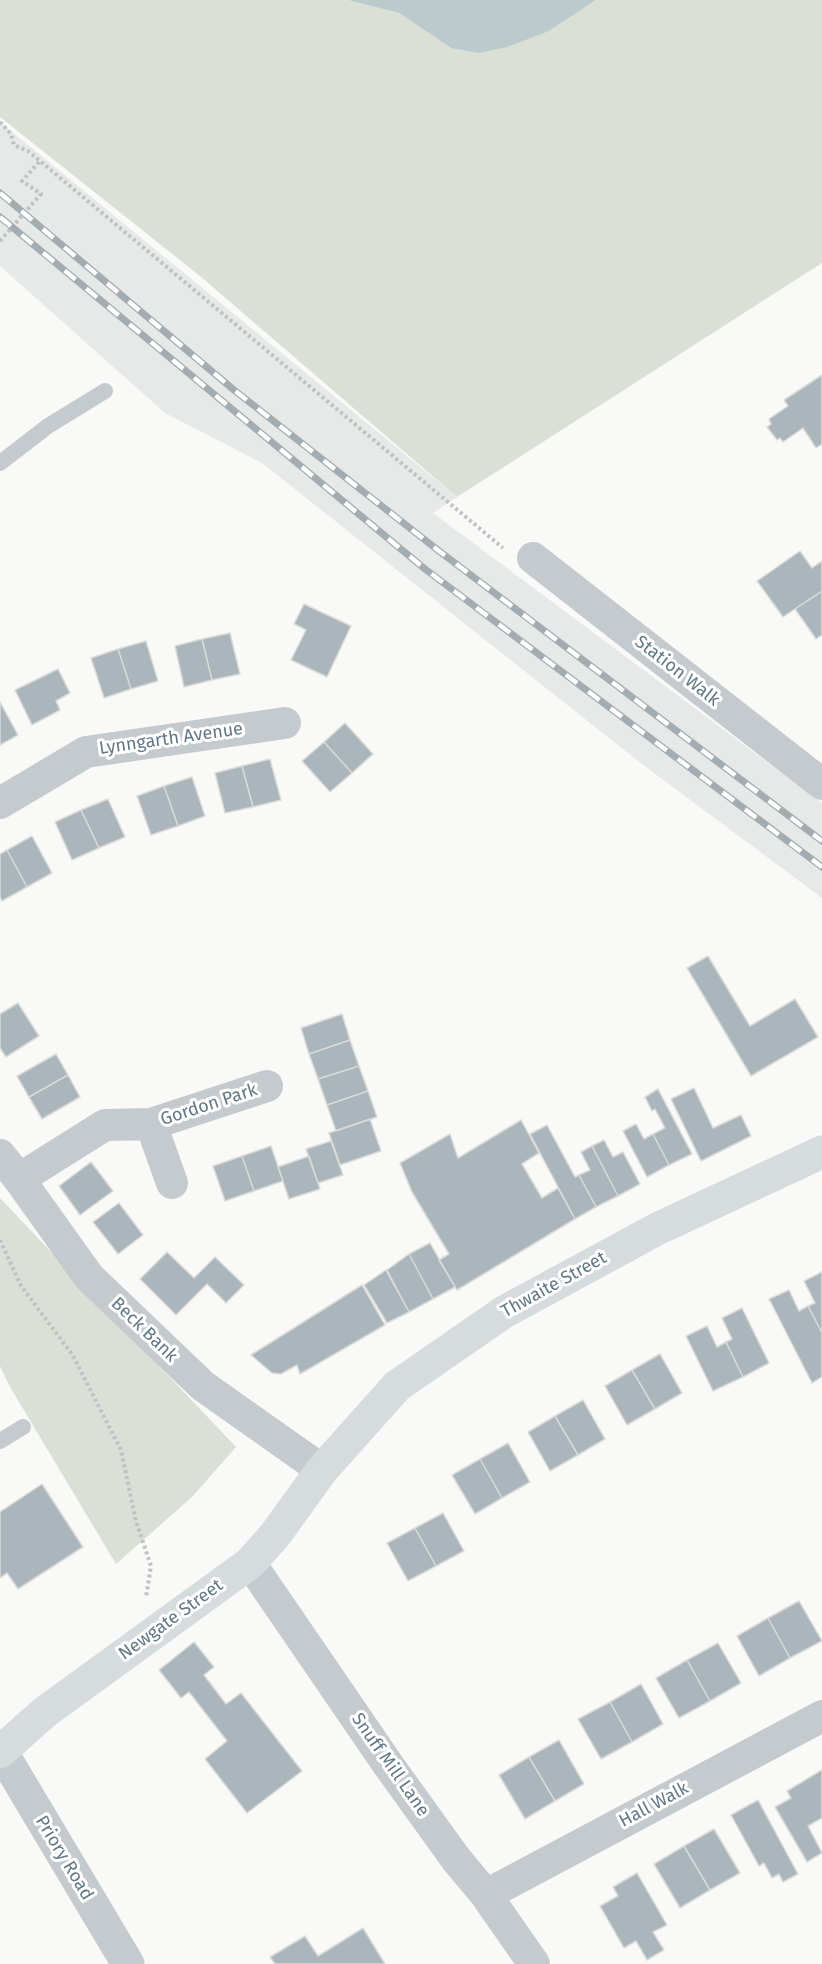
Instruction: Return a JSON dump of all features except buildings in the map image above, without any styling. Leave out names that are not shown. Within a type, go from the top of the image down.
[{"type":"main road","name":"Thwaite Street","points":[[322,1470],[397,1386],[504,1312],[657,1229],[822,1152]]},
{"type":"main road","name":"Newgate Street","points":[[0,1752],[45,1712],[250,1563],[275,1535],[322,1470]]},
{"type":"street","name":"Station Walk","points":[[520,555],[822,784]]},
{"type":"street","name":"Lynngarth Avenue","points":[[0,803],[86,752],[285,723]]},
{"type":"street","name":"Gordon Park","points":[[10,1167],[105,1125],[151,1124],[267,1086]]},
{"type":"street","name":"Gordon Park","points":[[151,1124],[172,1183]]},
{"type":"street","name":"Beck Bank","points":[[10,1167],[88,1277],[203,1386],[322,1470]]},
{"type":"street","name":"Snuff Mill Lane","points":[[250,1563],[396,1776],[456,1859],[486,1895],[534,1964]]},
{"type":"street","name":"Hall Walk","points":[[486,1895],[822,1716]]},
{"type":"street","name":"Priory Road","points":[[0,1752],[128,1964]]},
{"type":"lane","points":[[0,464],[48,426],[105,391]]},
{"type":"lane","points":[[0,1441],[23,1427]]},
{"type":"path","points":[[0,122],[11,134],[14,145],[28,151],[520,555]]},
{"type":"path","points":[[0,241],[40,194],[22,181],[39,162]]},
{"type":"path","points":[[0,1240],[21,1286],[72,1354],[121,1450],[136,1521],[151,1566],[146,1595],[159,1629]]},
{"type":"shaded area","points":[[0,0],[348,0],[399,13],[451,48],[549,31],[596,0],[822,0],[822,263],[457,497],[200,276],[0,117]]},
{"type":"shaded area","points":[[348,0],[596,0],[549,31],[507,47],[479,53],[451,48],[399,13]]},
{"type":"shaded area","points":[[0,122],[457,497],[433,513],[822,803],[822,898],[638,761],[262,463],[165,413],[0,266]]},
{"type":"shaded area","points":[[0,1198],[236,1447],[192,1497],[116,1564],[10,1387],[0,1366]]},
{"type":"railway","points":[[0,193],[234,390],[439,551],[822,841]]},
{"type":"railway","points":[[0,217],[425,569],[822,867]]}]
